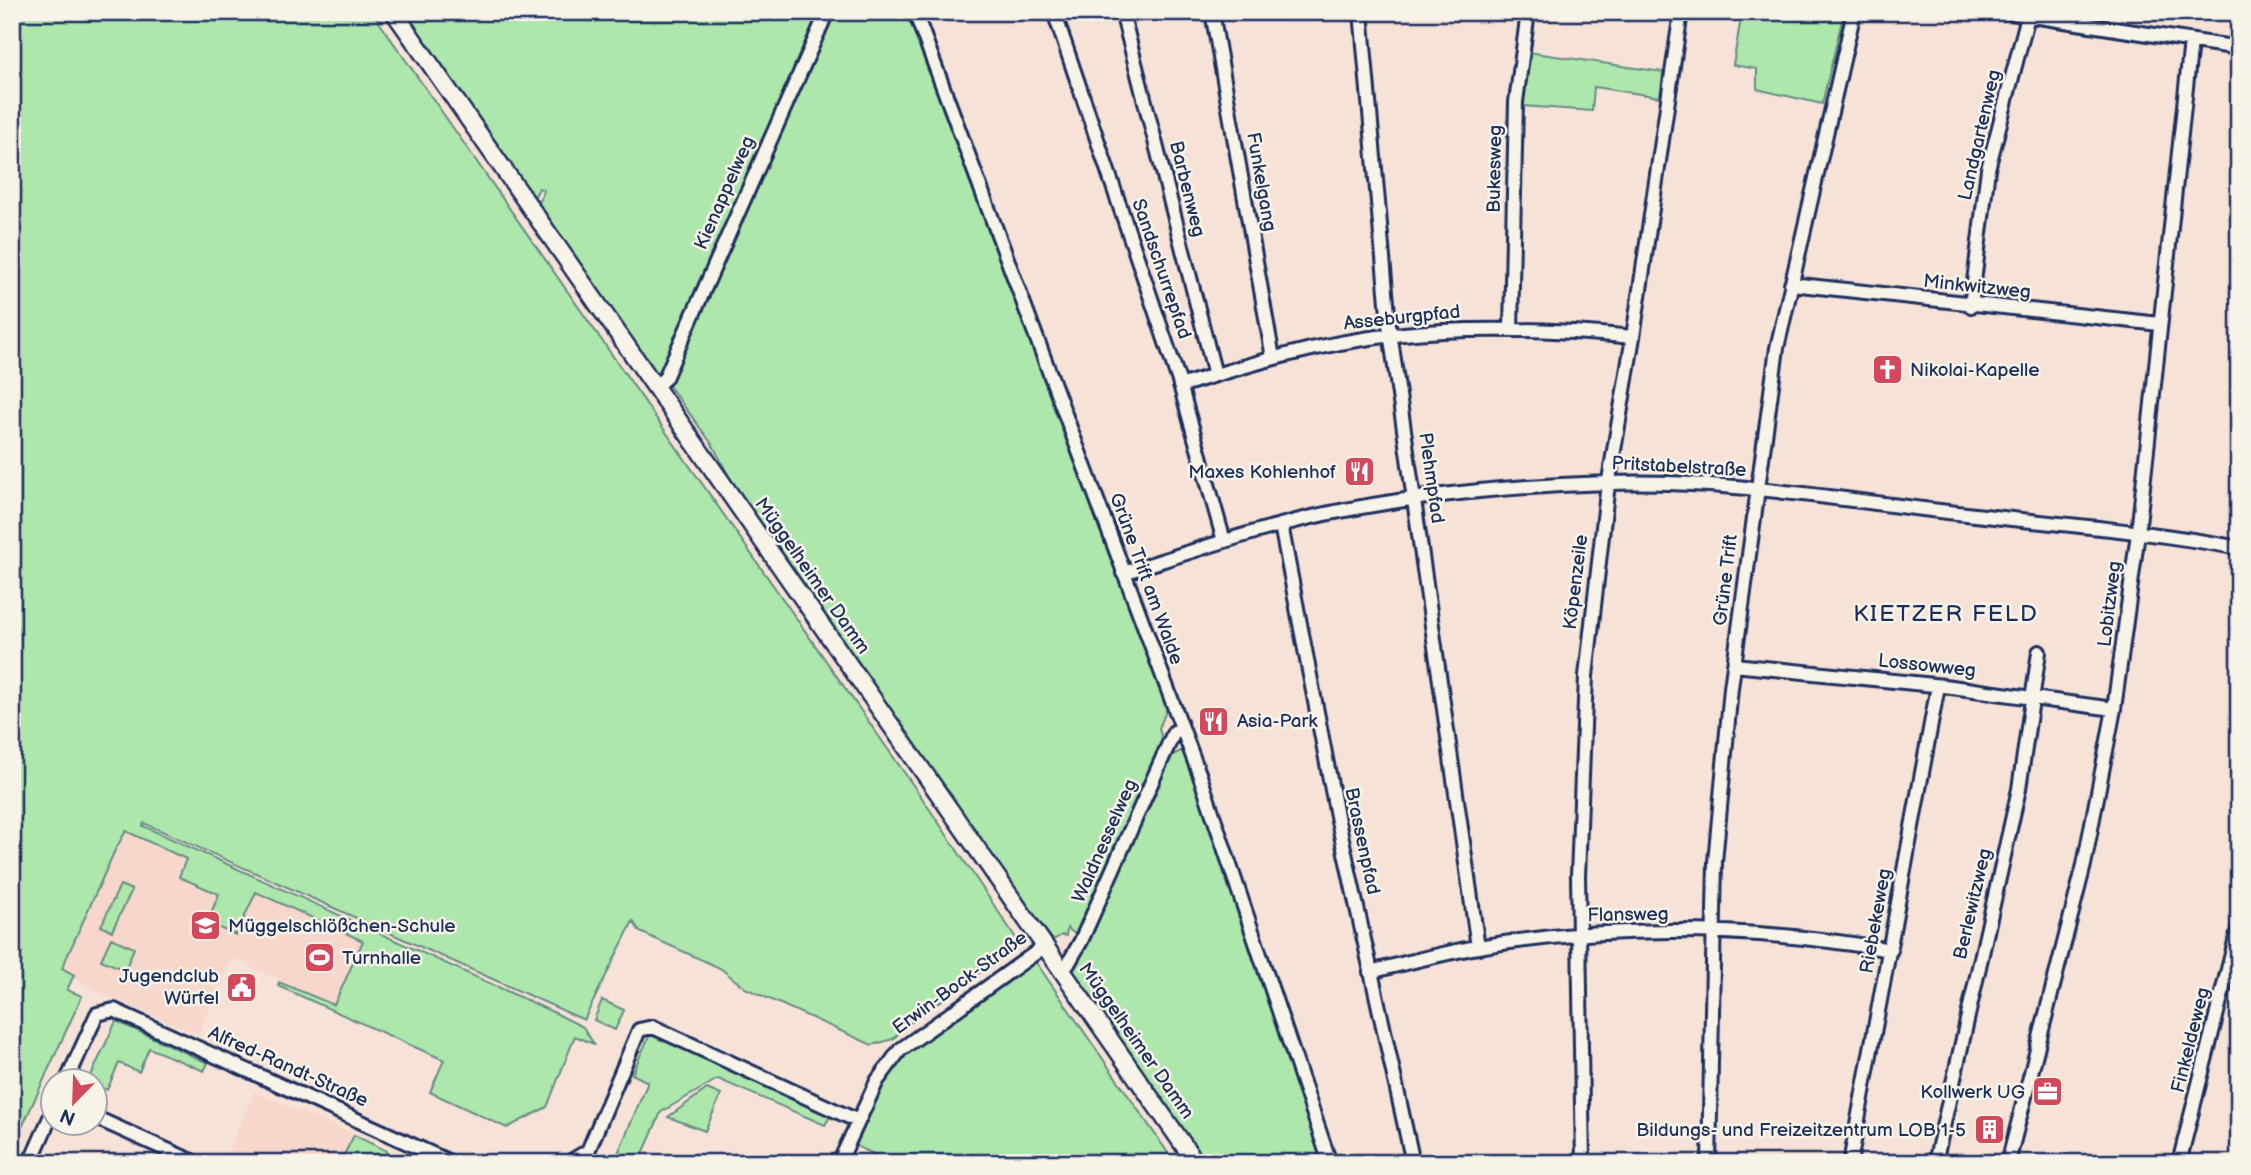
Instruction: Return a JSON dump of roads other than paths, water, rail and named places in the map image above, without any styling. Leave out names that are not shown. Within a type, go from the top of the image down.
[{"type":"main road","name":"Müggelheimer Damm","points":[[394,12],[1196,1163]]},
{"type":"street","name":"Kienappelweg","points":[[655,387],[665,378],[827,12]]},
{"type":"street","name":"Grüne Trift am Walde","points":[[915,12],[1200,776],[1329,1163]]},
{"type":"street","name":"Sandschurrepfad","points":[[1054,12],[1180,386],[1224,541]]},
{"type":"street","name":"Barbenweg","points":[[1122,12],[1215,375]]},
{"type":"street","name":"Funkelgang","points":[[1212,12],[1273,358]]},
{"type":"street","name":"Plehmpfad","points":[[1361,12],[1392,335],[1478,947]]},
{"type":"street","name":"Bukesweg","points":[[1511,329],[1516,102],[1520,55],[1528,12]]},
{"type":"street","name":"Köpenzeile","points":[[1583,1163],[1578,935],[1580,793],[1586,680],[1608,483],[1633,337],[1681,12]]},
{"type":"street","name":"Grüne Trift","points":[[1709,1163],[1713,933],[1720,788],[1734,665],[1774,368],[1854,12]]},
{"type":"street","points":[[2006,12],[2239,48]]},
{"type":"street","name":"Landgartenweg","points":[[1971,306],[1989,169],[2028,16]]},
{"type":"street","name":"Lobitzweg","points":[[2008,1163],[2084,865],[2114,709],[2138,533],[2191,41]]},
{"type":"street","name":"Minkwitzweg","points":[[1791,284],[1971,306],[2160,324]]},
{"type":"street","name":"Asseburgpfad","points":[[1180,386],[1273,358],[1392,335],[1511,329],[1633,337]]},
{"type":"street","name":"Pritstabelstraße","points":[[1123,573],[1282,524],[1414,500],[1608,483],[1684,484],[1757,491],[2138,533],[2239,548]]},
{"type":"street","name":"Brassenpfad","points":[[1282,524],[1370,972],[1413,1163]]},
{"type":"street","name":"Berlewitzweg","points":[[1935,1163],[2019,789],[2039,652]]},
{"type":"street","name":"Lossowweg","points":[[1734,665],[1938,685],[2114,709]]},
{"type":"street","name":"Riebekeweg","points":[[1850,1163],[1938,685]]},
{"type":"street","name":"Waldnesselweg","points":[[1061,970],[1068,964],[1081,941],[1174,733],[1182,729]]},
{"type":"street","name":"Finkeldeweg","points":[[2179,1163],[2239,926]]},
{"type":"street","name":"Flansweg","points":[[1370,972],[1478,947],[1578,935],[1798,935],[1891,950]]},
{"type":"street","name":"Erwin-Bock-Straße","points":[[839,1163],[877,1081],[900,1050],[1045,946]]},
{"type":"street","name":"Alfred-Randt-Straße","points":[[73,1066],[97,1014],[114,1010],[452,1163]]},
{"type":"street","points":[[568,1163],[588,1150],[639,1030],[643,1027],[653,1027],[858,1121]]},
{"type":"street","points":[[108,1123],[196,1163]]},
{"type":"street","points":[[30,1163],[42,1136]]},
{"type":"place","name":"Nikolai-Kapelle","points":[[1887,370]]},
{"type":"place","name":"Maxes Kohlenhof","points":[[1359,472]]},
{"type":"place","name":"Asia-Park","points":[[1214,721]]},
{"type":"place","name":"Müggelschlößchen-Schule","points":[[205,926]]},
{"type":"place","name":"Turnhalle","points":[[319,958]]},
{"type":"place","name":"Jugendclub Würfel","points":[[242,987]]},
{"type":"place","name":"Kollwerk UG","points":[[2048,1092]]},
{"type":"place","name":"Bildungs- und Freizeitzentrum LOB 1-5","points":[[1989,1130]]},
{"type":"district","name":"KIETZER FELD","points":[[1946,614]]}]
